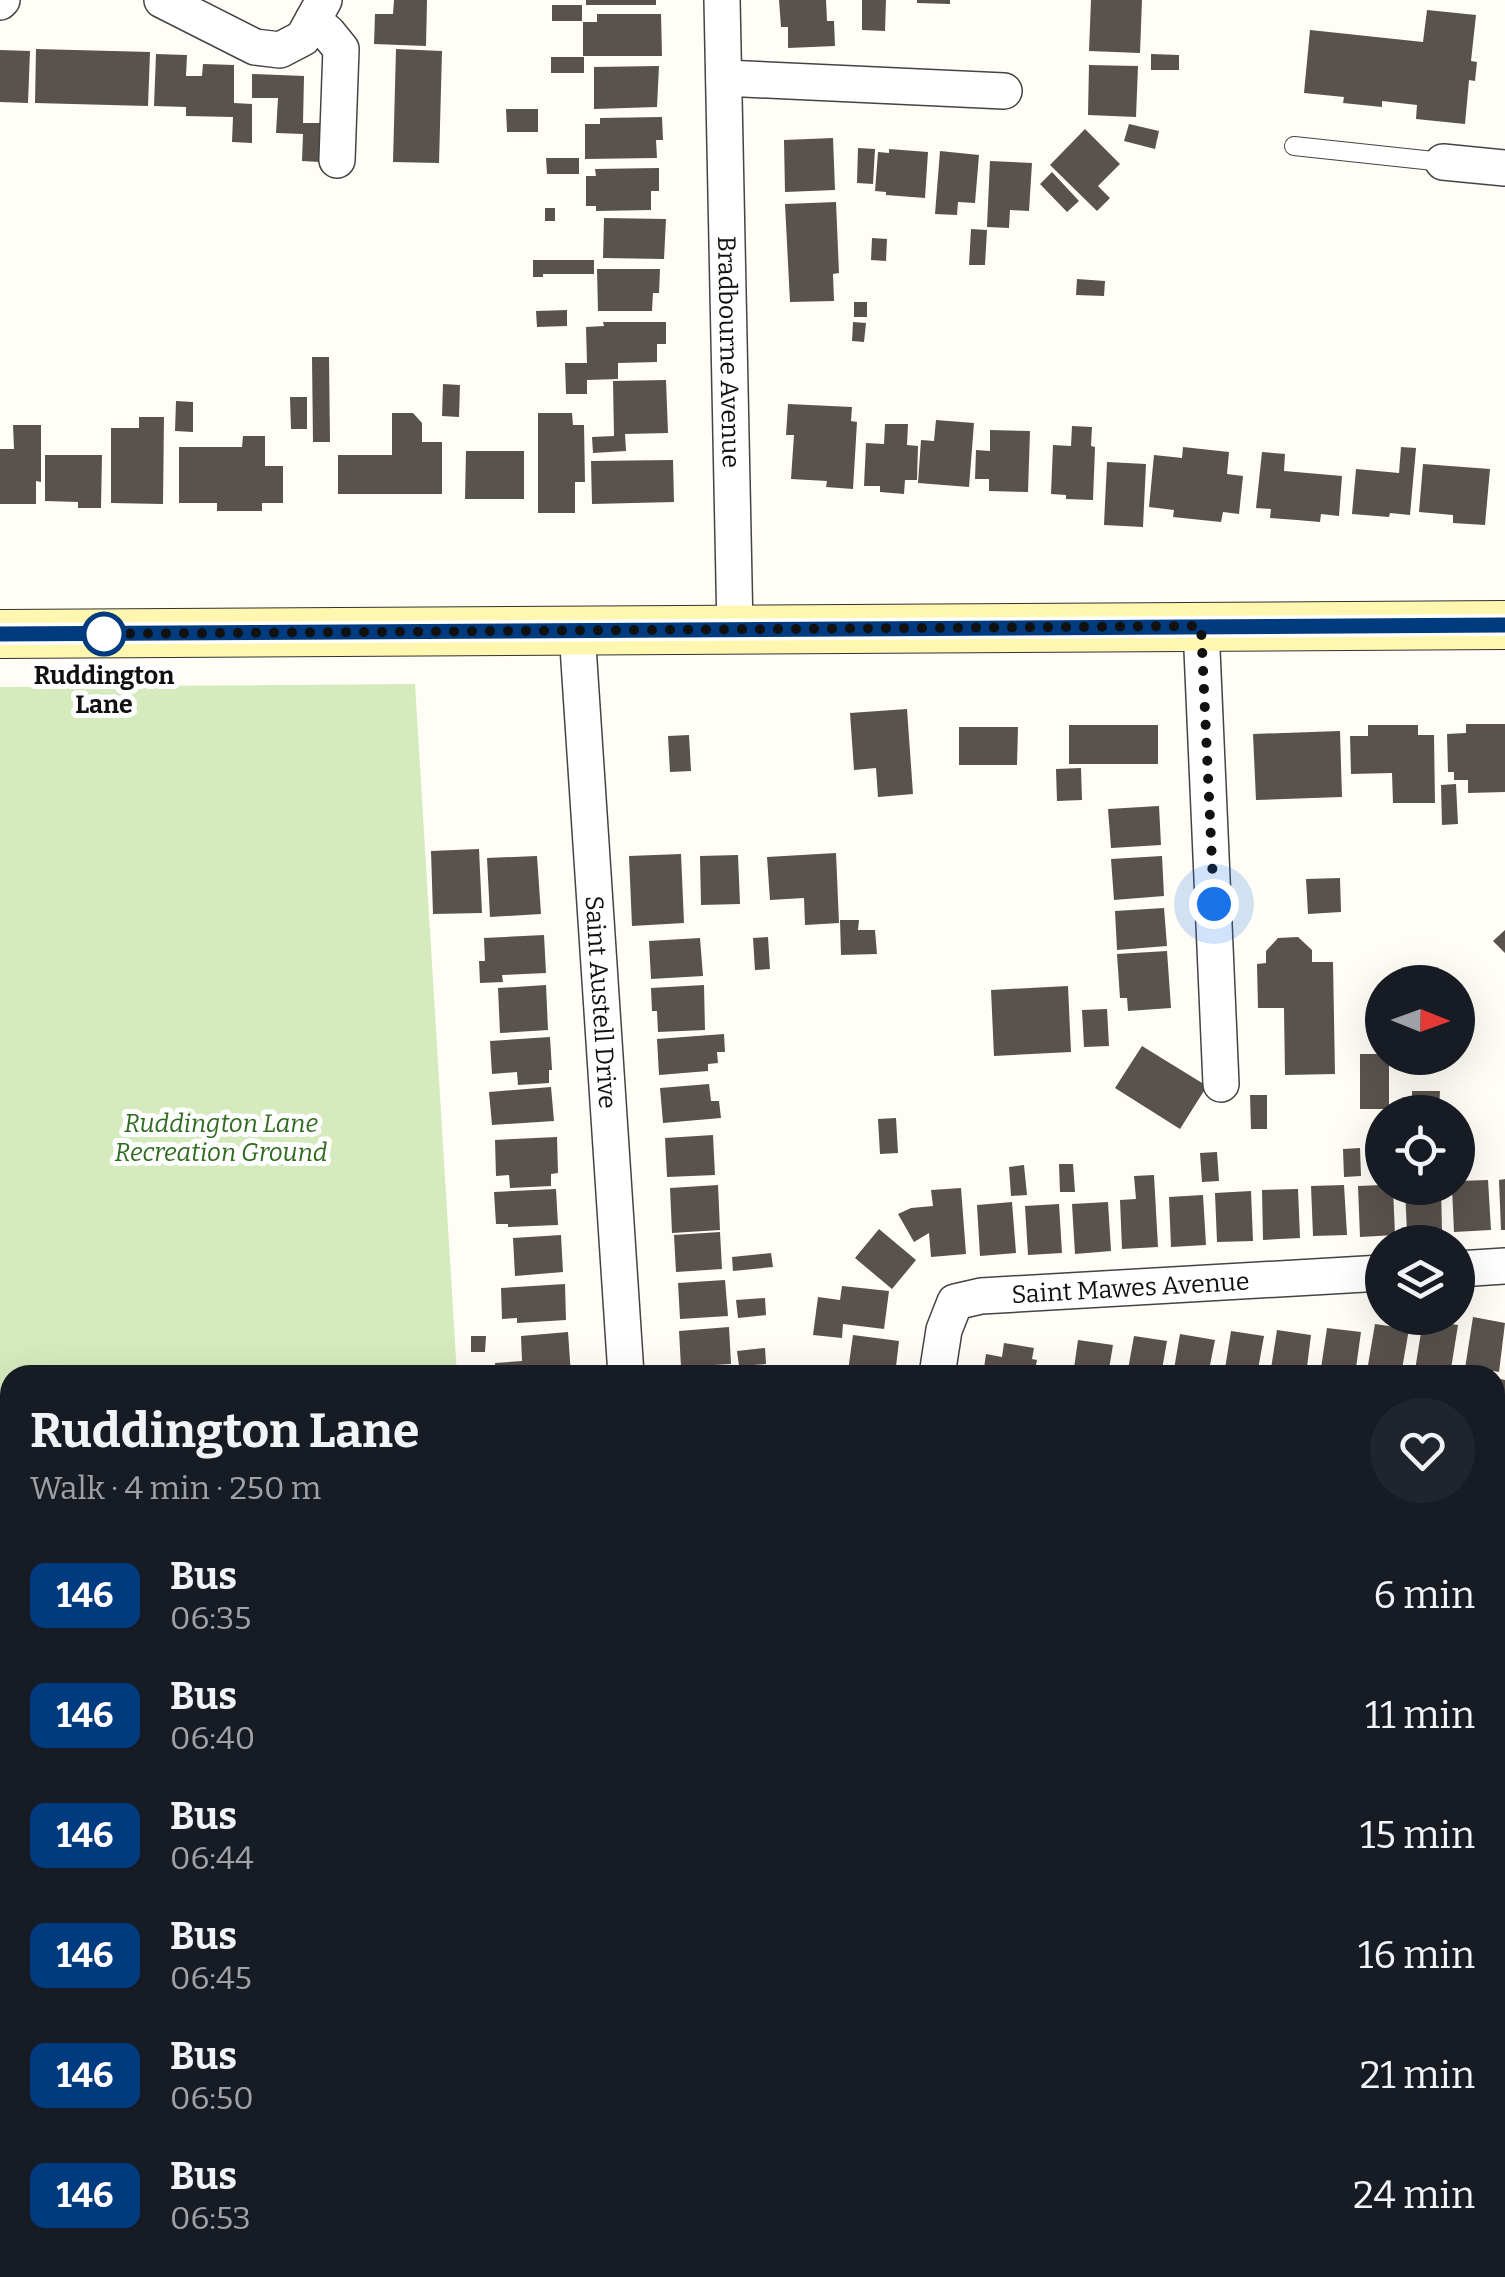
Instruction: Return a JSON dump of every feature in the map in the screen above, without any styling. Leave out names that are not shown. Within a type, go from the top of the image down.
[{"type":"main road","points":[[0,634],[1505,625]]},
{"type":"street","points":[[162,0],[255,47],[280,50],[303,38],[318,10]]},
{"type":"street","name":"Bradbourne Avenue","points":[[722,0],[735,630]]},
{"type":"street","points":[[318,10],[340,49],[338,160]]},
{"type":"street","points":[[724,78],[1004,91]]},
{"type":"street","points":[[1443,162],[1504,158]]},
{"type":"street","points":[[1201,626],[1222,1084]]},
{"type":"street","name":"Saint Austell Drive","points":[[576,631],[625,1365]]},
{"type":"street","points":[[1475,1267],[1505,1266]]},
{"type":"street","name":"Saint Mawes Avenue","points":[[939,1365],[944,1330],[955,1302],[981,1296],[1365,1274]]},
{"type":"lane","points":[[1294,146],[1443,162]]},
{"type":"green space","name":"Ruddington Lane Recreation Ground","points":[[415,684],[456,1365],[0,1365],[0,687]]},
{"type":"building","points":[[394,0],[427,0],[426,46],[374,44],[375,14],[393,14]]},
{"type":"building","points":[[586,0],[656,0],[656,5],[586,5]]},
{"type":"building","points":[[779,0],[826,0],[827,21],[834,21],[835,46],[788,48],[788,27],[781,27]]},
{"type":"building","points":[[862,0],[886,0],[885,31],[862,30]]},
{"type":"building","points":[[950,0],[950,4],[917,3]]},
{"type":"building","points":[[1091,0],[1142,0],[1140,53],[1089,51]]},
{"type":"building","points":[[552,5],[582,5],[582,21],[552,21]]},
{"type":"building","points":[[1427,10],[1476,15],[1471,61],[1477,62],[1475,81],[1469,80],[1465,124],[1416,119],[1417,105],[1382,101],[1382,107],[1343,103],[1344,97],[1304,93],[1310,30],[1423,42]]},
{"type":"building","points":[[597,14],[661,14],[662,56],[583,56],[583,22],[597,22]]},
{"type":"building","points":[[36,49],[150,52],[148,106],[35,103]]},
{"type":"building","points":[[396,49],[442,51],[439,163],[393,162]]},
{"type":"building","points":[[0,50],[30,51],[28,103],[0,102]]},
{"type":"building","points":[[156,54],[187,55],[186,76],[202,76],[203,64],[234,65],[234,103],[252,104],[252,143],[232,142],[233,117],[186,116],[186,107],[154,106]]},
{"type":"building","points":[[1151,54],[1179,55],[1179,70],[1151,70]]},
{"type":"building","points":[[551,57],[584,57],[584,73],[551,73]]},
{"type":"building","points":[[1089,65],[1138,66],[1136,117],[1088,115]]},
{"type":"building","points":[[659,66],[657,107],[594,109],[594,67]]},
{"type":"building","points":[[252,74],[304,76],[303,123],[321,123],[320,162],[302,161],[303,134],[276,133],[278,98],[252,98]]},
{"type":"building","points":[[506,109],[538,109],[538,132],[507,132]]},
{"type":"building","points":[[662,117],[663,140],[656,140],[657,158],[585,159],[585,124],[600,124],[600,118]]},
{"type":"building","points":[[1129,124],[1159,131],[1155,149],[1124,141]]},
{"type":"building","points":[[1085,129],[1120,164],[1098,186],[1110,198],[1097,211],[1050,165]]},
{"type":"building","points":[[833,138],[835,190],[785,192],[784,140]]},
{"type":"building","points":[[858,148],[875,149],[873,184],[857,183]]},
{"type":"building","points":[[889,149],[928,152],[925,198],[875,191],[878,152],[889,153]]},
{"type":"building","points":[[940,151],[979,155],[975,203],[958,202],[957,215],[935,214]]},
{"type":"building","points":[[546,158],[579,158],[579,174],[547,174]]},
{"type":"building","points":[[990,161],[1032,163],[1029,211],[1010,210],[1009,228],[987,227]]},
{"type":"building","points":[[659,168],[659,191],[651,191],[651,210],[596,211],[596,206],[586,206],[586,176],[596,176],[595,169]]},
{"type":"building","points":[[1052,172],[1079,201],[1067,212],[1040,184]]},
{"type":"building","points":[[836,202],[839,273],[833,274],[834,301],[790,302],[785,204]]},
{"type":"building","points":[[545,208],[555,208],[555,221],[545,221]]},
{"type":"building","points":[[604,218],[666,219],[664,259],[603,258]]},
{"type":"building","points":[[971,229],[987,230],[985,265],[969,265]]},
{"type":"building","points":[[872,238],[887,239],[886,261],[871,260]]},
{"type":"building","points":[[533,260],[594,260],[594,274],[533,277]]},
{"type":"building","points":[[597,269],[660,269],[659,293],[653,293],[652,311],[598,311]]},
{"type":"building","points":[[1077,279],[1105,281],[1104,296],[1076,295]]},
{"type":"building","points":[[854,302],[867,302],[867,317],[854,317]]},
{"type":"building","points":[[567,310],[567,326],[537,327],[536,311]]},
{"type":"building","points":[[603,322],[666,322],[666,344],[657,344],[657,362],[618,363],[618,379],[587,380],[587,394],[566,394],[565,363],[587,363],[586,327],[604,326]]},
{"type":"building","points":[[853,322],[866,323],[864,342],[852,341]]},
{"type":"building","points":[[312,357],[329,357],[330,442],[313,442]]},
{"type":"building","points":[[666,380],[668,433],[625,434],[626,451],[593,453],[592,437],[614,436],[613,381]]},
{"type":"building","points":[[443,384],[460,385],[459,417],[442,416]]},
{"type":"building","points":[[290,397],[307,397],[307,429],[291,429]]},
{"type":"building","points":[[176,401],[193,402],[193,432],[175,431]]},
{"type":"building","points":[[788,404],[852,407],[851,421],[857,422],[853,489],[826,487],[827,481],[791,479],[794,435],[786,435]]},
{"type":"building","points":[[392,413],[413,413],[422,423],[422,442],[442,442],[442,494],[338,494],[338,455],[392,455]]},
{"type":"building","points":[[538,413],[572,413],[573,425],[584,425],[585,482],[575,482],[575,513],[538,513]]},
{"type":"building","points":[[139,417],[164,417],[163,504],[111,503],[111,428],[139,428]]},
{"type":"building","points":[[936,420],[974,423],[969,487],[918,483],[921,440],[934,441]]},
{"type":"building","points":[[885,424],[908,424],[907,445],[918,446],[917,480],[905,480],[904,494],[880,492],[880,486],[864,486],[866,443],[884,444]]},
{"type":"building","points":[[13,425],[41,425],[41,482],[36,481],[36,504],[0,504],[0,449],[14,449]]},
{"type":"building","points":[[1072,426],[1092,427],[1093,500],[1051,494],[1053,445],[1071,446]]},
{"type":"building","points":[[990,430],[1030,431],[1028,492],[989,491],[989,479],[975,479],[976,450],[990,451]]},
{"type":"building","points":[[243,436],[265,436],[265,466],[283,466],[283,503],[262,503],[262,511],[217,511],[217,503],[179,503],[179,447],[242,447]]},
{"type":"building","points":[[1183,447],[1229,452],[1227,474],[1243,476],[1239,514],[1223,512],[1221,522],[1173,517],[1174,510],[1149,507],[1154,455],[1182,458]]},
{"type":"building","points":[[1401,447],[1416,448],[1410,515],[1352,514],[1356,469],[1399,473]]},
{"type":"building","points":[[466,451],[524,451],[524,499],[465,499]]},
{"type":"building","points":[[1262,452],[1285,454],[1284,471],[1342,476],[1339,516],[1321,514],[1320,522],[1270,518],[1271,509],[1256,508]]},
{"type":"building","points":[[45,455],[102,455],[101,508],[78,508],[78,502],[45,501]]},
{"type":"building","points":[[673,460],[674,502],[592,504],[591,461]]},
{"type":"building","points":[[1107,462],[1146,464],[1143,527],[1104,525]]},
{"type":"building","points":[[1423,464],[1490,469],[1485,525],[1453,523],[1453,515],[1419,512]]},
{"type":"building","points":[[907,709],[913,794],[878,797],[876,768],[854,770],[850,713]]},
{"type":"building","points":[[1466,724],[1505,724],[1505,792],[1468,793],[1468,780],[1454,780],[1454,772],[1448,772],[1447,734],[1466,733]]},
{"type":"building","points":[[1069,725],[1158,725],[1158,764],[1069,764]]},
{"type":"building","points":[[1368,725],[1418,725],[1418,735],[1434,735],[1435,803],[1393,803],[1392,773],[1351,774],[1350,736],[1368,736]]},
{"type":"building","points":[[959,727],[1018,727],[1017,765],[959,765]]},
{"type":"building","points":[[1340,731],[1342,797],[1256,800],[1253,734]]},
{"type":"building","points":[[689,735],[691,771],[670,772],[668,736]]},
{"type":"building","points":[[1081,768],[1082,800],[1057,801],[1056,769]]},
{"type":"building","points":[[1456,784],[1458,824],[1442,825],[1441,785]]},
{"type":"building","points":[[1159,806],[1161,845],[1111,848],[1108,809]]},
{"type":"building","points":[[479,849],[482,913],[433,914],[431,851]]},
{"type":"building","points":[[836,853],[839,923],[805,925],[804,898],[770,900],[767,857]]},
{"type":"building","points":[[681,854],[684,923],[632,926],[629,856]]},
{"type":"building","points":[[738,855],[740,904],[701,905],[700,856]]},
{"type":"building","points":[[537,856],[541,914],[490,917],[487,858]]},
{"type":"building","points":[[1162,856],[1164,896],[1114,900],[1111,859]]},
{"type":"building","points":[[1340,878],[1341,912],[1308,914],[1306,879]]},
{"type":"building","points":[[1164,908],[1167,946],[1117,950],[1115,911]]},
{"type":"building","points":[[840,920],[859,920],[858,930],[875,930],[877,954],[841,955]]},
{"type":"building","points":[[1505,930],[1505,953],[1493,941]]},
{"type":"building","points":[[544,935],[546,973],[502,975],[503,982],[480,983],[479,961],[485,961],[484,938]]},
{"type":"building","points":[[768,937],[770,969],[755,970],[753,938]]},
{"type":"building","points":[[1298,937],[1312,950],[1312,962],[1333,962],[1335,1074],[1285,1075],[1284,1008],[1258,1008],[1257,964],[1266,963],[1266,951],[1278,938]]},
{"type":"building","points":[[700,938],[703,976],[651,979],[649,941]]},
{"type":"building","points":[[1167,951],[1171,1008],[1128,1011],[1127,998],[1120,998],[1117,954]]},
{"type":"building","points":[[546,985],[548,1030],[500,1033],[498,988]]},
{"type":"building","points":[[704,985],[705,1030],[658,1032],[651,988]]},
{"type":"building","points":[[1068,986],[1071,1052],[994,1056],[991,990]]},
{"type":"building","points":[[1107,1009],[1109,1046],[1084,1047],[1082,1010]]},
{"type":"building","points":[[724,1034],[725,1052],[717,1052],[718,1063],[708,1064],[708,1071],[659,1075],[657,1039]]},
{"type":"building","points":[[550,1037],[549,1083],[518,1085],[517,1072],[492,1074],[490,1041]]},
{"type":"building","points":[[1142,1046],[1207,1086],[1180,1129],[1115,1088]]},
{"type":"building","points":[[1360,1054],[1365,1054],[1365,1075],[1389,1075],[1389,1095],[1365,1095],[1365,1109],[1360,1109]]},
{"type":"building","points":[[709,1084],[711,1101],[719,1101],[721,1118],[663,1123],[660,1088]]},
{"type":"building","points":[[551,1087],[554,1121],[492,1125],[489,1092]]},
{"type":"building","points":[[1412,1091],[1440,1091],[1440,1095],[1412,1095]]},
{"type":"building","points":[[1250,1095],[1267,1095],[1267,1129],[1251,1129]]},
{"type":"building","points":[[896,1118],[898,1153],[880,1154],[878,1119]]},
{"type":"building","points":[[713,1135],[715,1175],[667,1177],[665,1138]]},
{"type":"building","points":[[557,1137],[558,1173],[551,1174],[551,1186],[510,1188],[509,1175],[496,1176],[495,1140]]},
{"type":"building","points":[[1360,1148],[1361,1176],[1344,1177],[1343,1149]]},
{"type":"building","points":[[1217,1152],[1219,1181],[1202,1182],[1200,1153]]},
{"type":"building","points":[[1059,1164],[1073,1164],[1075,1192],[1060,1192]]},
{"type":"building","points":[[1024,1165],[1027,1195],[1011,1196],[1009,1167]]},
{"type":"building","points":[[1154,1175],[1158,1247],[1122,1249],[1120,1200],[1136,1199],[1134,1176]]},
{"type":"building","points":[[1505,1179],[1505,1230],[1501,1230],[1499,1180]]},
{"type":"building","points":[[1475,1180],[1488,1180],[1491,1230],[1454,1225],[1453,1205],[1475,1205]]},
{"type":"building","points":[[718,1185],[720,1230],[672,1233],[670,1188]]},
{"type":"building","points":[[1344,1185],[1347,1235],[1313,1236],[1311,1186]]},
{"type":"building","points":[[1358,1186],[1365,1186],[1365,1205],[1394,1205],[1395,1225],[1365,1225],[1365,1237],[1360,1237]]},
{"type":"building","points":[[961,1188],[966,1254],[931,1257],[929,1233],[914,1242],[898,1214],[933,1206],[931,1190]]},
{"type":"building","points":[[556,1189],[558,1225],[496,1224],[494,1192]]},
{"type":"building","points":[[1298,1189],[1300,1238],[1263,1240],[1262,1190]]},
{"type":"building","points":[[1251,1191],[1253,1241],[1217,1242],[1215,1193]]},
{"type":"building","points":[[1203,1195],[1206,1245],[1171,1247],[1169,1197]]},
{"type":"building","points":[[1012,1202],[1016,1253],[980,1256],[977,1205]]},
{"type":"building","points":[[1108,1202],[1111,1251],[1075,1254],[1072,1204]]},
{"type":"building","points":[[1059,1204],[1062,1253],[1028,1255],[1025,1206]]},
{"type":"building","points":[[1406,1205],[1441,1205],[1442,1225],[1407,1225]]},
{"type":"building","points":[[879,1229],[916,1260],[892,1289],[855,1258]]},
{"type":"building","points":[[720,1232],[722,1269],[676,1272],[674,1235]]},
{"type":"building","points":[[561,1235],[563,1272],[515,1276],[513,1238]]},
{"type":"building","points":[[771,1253],[773,1267],[733,1271],[732,1257]]},
{"type":"building","points":[[725,1280],[728,1316],[680,1319],[678,1283]]},
{"type":"building","points":[[565,1284],[566,1320],[517,1323],[517,1318],[502,1319],[501,1288]]},
{"type":"building","points":[[842,1286],[889,1291],[884,1329],[843,1324],[842,1338],[813,1335],[818,1297],[840,1300]]},
{"type":"building","points":[[765,1298],[766,1315],[738,1318],[736,1300]]},
{"type":"building","points":[[1475,1317],[1505,1323],[1500,1365],[1466,1365],[1470,1335],[1475,1335]]},
{"type":"building","points":[[729,1327],[731,1364],[681,1365],[679,1331]]},
{"type":"building","points":[[1327,1328],[1361,1332],[1356,1365],[1321,1365]]},
{"type":"building","points":[[1277,1330],[1311,1335],[1307,1365],[1272,1365]]},
{"type":"building","points":[[1231,1331],[1264,1336],[1259,1365],[1226,1365]]},
{"type":"building","points":[[568,1332],[570,1365],[495,1365],[522,1361],[521,1336]]},
{"type":"building","points":[[1180,1334],[1215,1340],[1210,1365],[1175,1365]]},
{"type":"building","points":[[853,1335],[899,1341],[896,1365],[849,1365]]},
{"type":"building","points":[[1373,1335],[1408,1335],[1403,1365],[1368,1365]]},
{"type":"building","points":[[1421,1335],[1456,1335],[1452,1365],[1416,1365]]},
{"type":"building","points":[[471,1336],[486,1336],[485,1352],[471,1352]]},
{"type":"building","points":[[1134,1336],[1167,1341],[1163,1365],[1129,1365]]},
{"type":"building","points":[[1078,1340],[1113,1345],[1110,1365],[1074,1365]]},
{"type":"building","points":[[1004,1343],[1034,1348],[1032,1359],[1037,1360],[1036,1365],[984,1365],[986,1354],[1002,1357]]},
{"type":"building","points":[[765,1348],[766,1364],[739,1365],[737,1351]]},
{"type":"bus line","name":"146","points":[[0,634],[1505,625]]},
{"type":"place","name":"Ruddington Lane","points":[[104,634]]},
{"type":"route","points":[[104,634],[90,634],[1201,626],[1214,904]]}]
